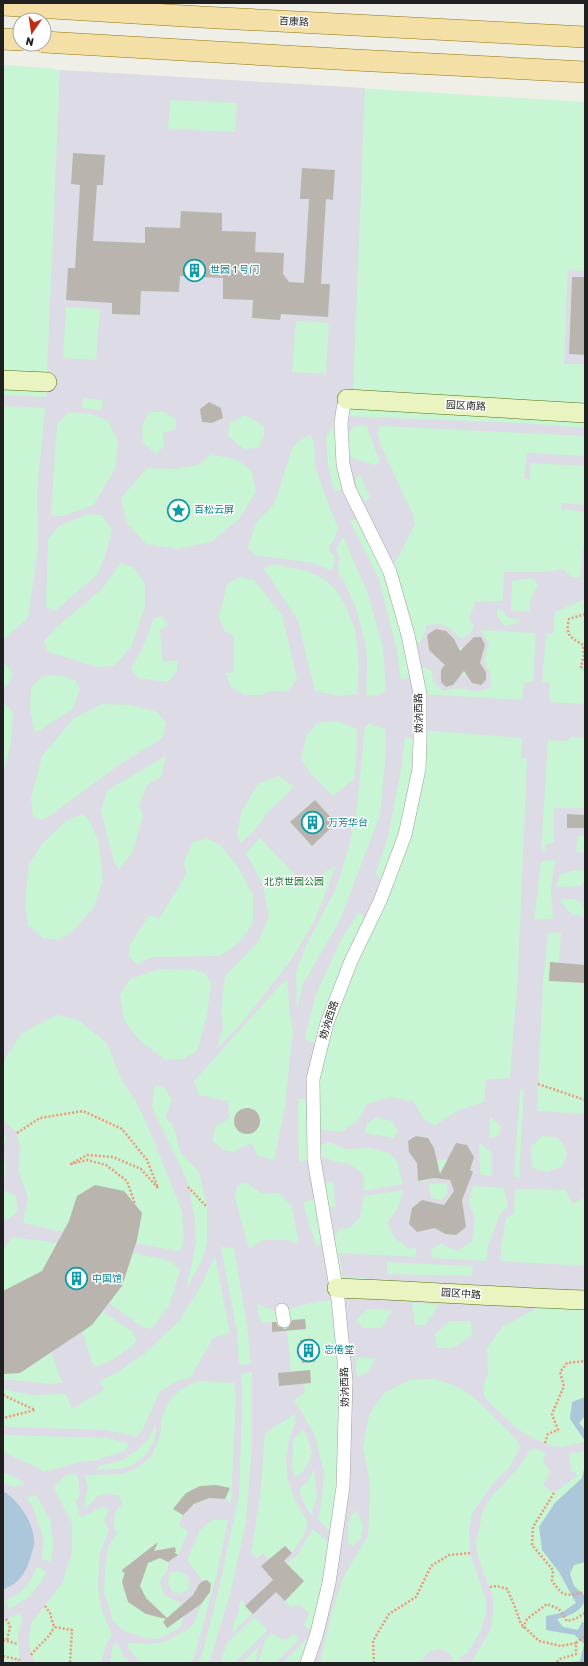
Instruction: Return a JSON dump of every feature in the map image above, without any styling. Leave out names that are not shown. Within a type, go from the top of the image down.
[{"type":"main road","name":"百康路","points":[[3,5],[132,8],[201,17],[585,37]]},
{"type":"main road","points":[[52,42],[585,72]]},
{"type":"street","points":[[3,380],[47,382]]},
{"type":"street","name":"园区南路","points":[[347,399],[585,413]]},
{"type":"street","name":"妫汭西路","points":[[307,1663],[317,1633],[328,1583],[343,1487],[346,1381],[337,1288],[314,1159],[314,1079],[326,1023],[351,961],[380,901],[405,835],[419,769],[420,694],[408,635],[390,572],[349,489],[343,464],[341,423],[343,409],[347,399]]},
{"type":"street","name":"园区中路","points":[[337,1288],[585,1300]]},
{"type":"path","points":[[585,614],[569,619],[567,628],[570,636],[583,645],[584,654],[582,667],[585,670]]},
{"type":"path","points":[[538,1084],[585,1100]]},
{"type":"path","points":[[17,1133],[40,1118],[83,1111],[122,1129],[146,1160],[158,1188],[142,1168],[113,1157],[87,1155],[71,1164],[87,1160],[106,1165],[127,1181],[135,1204]]},
{"type":"path","points":[[188,1187],[207,1207]]},
{"type":"path","points":[[545,1443],[548,1434],[558,1430],[552,1414],[564,1386],[560,1372],[567,1363],[585,1361]]},
{"type":"path","points":[[3,1395],[35,1410],[3,1418]]},
{"type":"path","points":[[554,1493],[533,1527],[532,1545],[553,1570],[552,1581],[560,1593],[567,1596],[585,1592]]},
{"type":"path","points":[[374,1663],[373,1641],[389,1614],[416,1597],[431,1566],[449,1555],[470,1553]]},
{"type":"path","points":[[490,1587],[497,1586],[506,1589],[523,1628],[539,1641],[561,1646],[576,1642],[585,1636]]},
{"type":"path","points":[[523,1628],[527,1619],[547,1604],[559,1609],[567,1621],[575,1619],[585,1613]]},
{"type":"path","points":[[32,1655],[39,1644],[49,1638],[54,1627],[50,1613],[46,1606]]},
{"type":"path","points":[[6,1619],[10,1626],[7,1641]]},
{"type":"path","points":[[54,1627],[72,1630],[70,1663]]},
{"type":"path","points":[[3,1640],[18,1644]]},
{"type":"path","points":[[556,1663],[560,1659],[576,1654],[576,1642]]},
{"type":"path","points":[[3,1656],[20,1660]]},
{"type":"green space","name":"北京世园公园","points":[[3,65],[60,70],[585,102],[585,1663],[3,1663]]},
{"type":"shaded area","points":[[60,70],[365,88],[353,393],[342,416],[520,423],[585,428],[585,436],[381,426],[377,431],[381,446],[412,512],[415,525],[390,572],[363,517],[350,521],[379,579],[396,646],[401,680],[416,676],[420,694],[522,700],[524,683],[533,681],[536,633],[480,630],[489,643],[484,662],[490,672],[491,687],[477,692],[461,688],[443,691],[433,681],[432,672],[425,667],[415,669],[410,646],[421,642],[427,625],[439,624],[450,628],[461,639],[469,635],[474,627],[469,618],[476,602],[503,601],[504,572],[547,572],[563,569],[571,577],[580,577],[585,531],[585,599],[555,612],[553,633],[546,634],[542,682],[550,683],[549,702],[585,704],[585,738],[570,737],[568,741],[548,740],[541,850],[546,851],[545,844],[554,842],[554,808],[585,808],[585,815],[567,814],[567,828],[585,828],[585,836],[578,836],[576,852],[585,853],[585,870],[571,871],[560,875],[556,887],[582,886],[585,881],[585,911],[580,901],[573,899],[559,900],[571,914],[585,917],[585,965],[559,963],[561,933],[548,933],[543,980],[537,1111],[585,1114],[585,1190],[582,1191],[585,1197],[572,1204],[566,1190],[515,1189],[514,1214],[506,1218],[501,1246],[501,1261],[585,1266],[585,1292],[343,1277],[339,1253],[415,1257],[417,1247],[409,1249],[394,1237],[387,1223],[398,1208],[403,1190],[364,1196],[360,1218],[350,1227],[339,1230],[332,1240],[337,1288],[541,1298],[537,1308],[502,1327],[487,1348],[488,1375],[484,1383],[484,1397],[517,1429],[533,1438],[552,1446],[561,1447],[585,1442],[585,1450],[569,1454],[571,1468],[577,1476],[554,1493],[543,1485],[550,1471],[543,1461],[546,1453],[536,1449],[530,1450],[519,1467],[492,1496],[483,1511],[476,1542],[478,1558],[493,1597],[493,1612],[491,1629],[471,1663],[459,1663],[460,1658],[468,1653],[481,1630],[486,1614],[486,1600],[470,1553],[469,1531],[472,1514],[493,1483],[509,1468],[520,1447],[517,1440],[476,1399],[460,1388],[436,1379],[410,1380],[384,1393],[369,1415],[363,1446],[370,1484],[368,1536],[345,1574],[332,1610],[320,1663],[307,1663],[317,1628],[282,1663],[275,1663],[299,1639],[294,1634],[285,1641],[271,1633],[265,1640],[258,1663],[255,1663],[259,1646],[242,1663],[234,1663],[268,1630],[255,1617],[227,1643],[220,1663],[209,1663],[231,1591],[246,1522],[252,1447],[252,1372],[241,1374],[242,1399],[239,1496],[219,1588],[202,1655],[198,1663],[183,1663],[192,1661],[195,1654],[217,1574],[228,1520],[212,1520],[200,1530],[187,1560],[203,1581],[198,1584],[193,1595],[180,1606],[179,1602],[164,1595],[160,1581],[168,1569],[168,1562],[178,1555],[188,1532],[179,1525],[183,1515],[194,1505],[209,1498],[225,1499],[231,1504],[236,1398],[234,1383],[198,1381],[181,1389],[169,1401],[162,1418],[160,1436],[151,1457],[137,1468],[123,1474],[85,1475],[88,1487],[84,1504],[86,1509],[97,1496],[106,1494],[119,1495],[122,1504],[116,1510],[113,1525],[117,1533],[108,1548],[105,1568],[104,1592],[113,1621],[125,1631],[144,1638],[159,1639],[180,1628],[184,1616],[201,1604],[195,1622],[189,1629],[165,1642],[150,1644],[127,1644],[132,1654],[143,1663],[131,1663],[124,1657],[118,1644],[113,1645],[110,1663],[101,1663],[106,1645],[112,1636],[101,1608],[98,1586],[100,1553],[109,1530],[104,1520],[109,1511],[105,1507],[98,1508],[83,1517],[79,1514],[76,1501],[80,1495],[77,1474],[71,1474],[61,1479],[54,1488],[72,1523],[72,1552],[62,1584],[31,1623],[29,1639],[31,1655],[36,1663],[21,1663],[20,1660],[18,1636],[22,1618],[20,1613],[3,1621],[3,1590],[9,1588],[3,1514],[3,1483],[15,1487],[26,1483],[3,1472],[3,1452],[40,1469],[43,1472],[81,1462],[97,1460],[124,1451],[129,1445],[124,1442],[107,1438],[3,1435],[3,1424],[9,1427],[107,1430],[137,1437],[143,1429],[160,1391],[176,1382],[191,1377],[213,1338],[230,1333],[215,1256],[199,1290],[179,1321],[144,1354],[118,1372],[100,1381],[104,1390],[72,1409],[66,1394],[32,1395],[3,1389],[3,1380],[49,1384],[62,1383],[51,1352],[82,1332],[94,1367],[107,1363],[130,1348],[137,1341],[132,1331],[103,1312],[109,1303],[142,1327],[152,1329],[170,1304],[180,1270],[171,1261],[133,1253],[136,1243],[177,1251],[182,1249],[184,1235],[182,1211],[151,1134],[137,1103],[121,1079],[107,1043],[78,1020],[57,1015],[22,1033],[5,1058],[3,1068],[3,774],[11,744],[13,712],[3,701],[3,688],[8,685],[13,674],[7,665],[3,663],[3,640],[28,618],[38,549],[37,493],[45,408],[3,406],[3,395],[46,397]],"holes":[[[170,100],[237,103],[235,132],[168,129]],[[73,154],[105,156],[103,185],[97,185],[91,269],[68,268],[75,268],[80,185],[71,184]],[[335,170],[333,200],[326,199],[321,284],[330,284],[328,317],[296,315],[298,283],[304,283],[309,199],[301,199]],[[181,211],[222,213],[222,231],[256,232],[255,252],[281,302],[280,320],[252,318],[253,300],[223,299],[223,278],[180,276],[179,292],[141,291],[140,315],[112,314],[112,296],[145,243],[145,227],[180,228]],[[66,307],[100,309],[96,360],[63,358]],[[296,321],[329,323],[326,374],[292,372]],[[83,398],[103,400],[102,410],[82,408]],[[208,402],[221,408],[223,418],[212,423],[203,422],[200,410]],[[69,412],[91,414],[108,421],[118,442],[115,469],[94,505],[63,516],[51,516],[57,424]],[[150,412],[164,412],[176,420],[176,429],[163,433],[164,446],[156,454],[143,442],[142,425]],[[245,415],[264,426],[264,436],[258,448],[244,449],[228,436],[230,423]],[[341,423],[341,442],[353,427],[366,425],[380,462],[375,465],[358,460],[342,452],[349,489],[334,491],[328,463],[326,438],[333,426]],[[310,434],[314,441],[315,466],[331,512],[338,527],[329,551],[335,557],[332,571],[313,563],[254,555],[248,547],[256,523],[274,504],[293,446]],[[211,454],[237,460],[252,471],[256,492],[239,519],[211,542],[177,549],[146,544],[127,523],[121,498],[147,468],[175,469],[198,465]],[[360,475],[370,497],[365,502],[358,491],[355,479]],[[88,514],[102,515],[112,530],[106,553],[97,575],[55,611],[46,607],[48,539],[59,526]],[[343,537],[367,591],[383,648],[386,690],[377,696],[366,695],[367,662],[365,641],[356,608],[345,583],[339,575],[338,565],[340,557],[336,549]],[[121,563],[134,568],[145,584],[145,606],[131,647],[114,666],[97,667],[48,652],[44,641],[59,625],[101,590]],[[274,564],[307,571],[324,579],[336,590],[348,611],[355,630],[359,662],[358,694],[339,696],[315,691],[298,620],[263,568]],[[239,577],[254,580],[282,615],[297,679],[287,692],[273,691],[261,695],[245,695],[231,687],[225,673],[234,672],[233,634],[225,632],[219,618],[227,584]],[[533,578],[538,585],[530,601],[530,612],[511,610],[512,581]],[[497,610],[502,610],[507,617],[520,621],[515,624],[505,626],[497,617]],[[162,616],[168,625],[160,630],[163,662],[177,660],[177,671],[168,682],[138,678],[131,669],[144,645],[154,618]],[[446,631],[454,639],[458,647],[465,649],[474,637],[481,637],[485,645],[480,663],[486,672],[486,680],[481,685],[472,683],[467,676],[460,676],[453,685],[446,687],[441,682],[445,664],[429,650],[427,635]],[[45,675],[61,676],[75,680],[80,689],[73,709],[35,733],[30,709],[31,687]],[[102,704],[131,705],[157,712],[166,723],[162,738],[120,764],[44,820],[33,817],[31,799],[42,756],[73,719]],[[336,721],[357,729],[356,763],[354,779],[333,796],[311,774],[301,759],[307,735],[317,723]],[[368,724],[386,729],[386,754],[380,815],[340,920],[302,986],[297,1012],[296,972],[305,948],[336,888],[348,851],[356,815],[365,726]],[[420,730],[522,738],[521,758],[527,759],[518,974],[510,1078],[486,1080],[484,1102],[459,1110],[435,1125],[424,1120],[414,1102],[390,1097],[367,1104],[357,1121],[342,1132],[313,1129],[313,1147],[330,1142],[345,1149],[370,1148],[390,1153],[397,1162],[403,1184],[364,1191],[364,1174],[349,1164],[333,1161],[322,1156],[299,1162],[298,1099],[313,1099],[321,1046],[305,1039],[315,997],[340,942],[359,912],[369,922],[386,884],[375,875],[387,841],[400,776],[405,737],[420,740]],[[166,756],[161,777],[147,785],[139,805],[143,816],[132,853],[119,870],[114,861],[101,810],[108,790]],[[279,776],[294,787],[266,814],[257,828],[241,843],[237,836],[241,812],[259,783]],[[315,800],[336,823],[312,846],[290,823]],[[83,814],[90,821],[98,841],[103,880],[94,907],[73,931],[57,940],[43,938],[28,925],[25,901],[29,864],[42,844],[67,820]],[[206,838],[220,845],[236,864],[253,895],[253,923],[240,942],[219,956],[152,957],[137,964],[129,956],[130,945],[149,915],[159,919],[187,873],[183,864],[193,842]],[[260,838],[304,884],[336,866],[314,922],[291,960],[242,1023],[217,1048],[223,1028],[221,1011],[225,976],[258,942],[269,916],[263,885],[246,853]],[[555,860],[551,888],[553,919],[534,920],[541,861]],[[160,969],[195,970],[206,974],[211,983],[207,1015],[197,1051],[183,1059],[166,1060],[139,1040],[124,1020],[120,995],[130,979]],[[287,981],[293,1030],[285,1107],[274,1160],[258,1156],[251,1143],[233,1152],[223,1150],[212,1140],[216,1126],[230,1118],[228,1101],[199,1095],[194,1081],[283,982]],[[154,1086],[164,1087],[172,1100],[165,1118],[173,1124],[180,1152],[199,1172],[207,1207],[207,1244],[202,1260],[186,1290],[196,1243],[195,1220],[187,1180],[152,1107]],[[524,1089],[519,1178],[514,1177],[520,1090]],[[376,1117],[392,1121],[398,1131],[394,1138],[364,1133],[367,1124]],[[490,1117],[501,1126],[499,1135],[489,1139]],[[416,1136],[428,1138],[434,1148],[437,1161],[448,1159],[456,1143],[467,1145],[474,1157],[471,1169],[467,1176],[462,1200],[466,1227],[456,1235],[445,1234],[435,1228],[417,1232],[409,1224],[412,1208],[422,1200],[444,1205],[454,1191],[450,1180],[434,1178],[425,1181],[418,1181]],[[542,1136],[556,1137],[563,1144],[567,1155],[561,1167],[547,1172],[532,1168],[531,1147]],[[479,1142],[492,1153],[492,1176],[480,1174]],[[245,1182],[262,1194],[279,1193],[291,1205],[299,1243],[285,1240],[264,1240],[249,1248],[235,1198],[237,1186]],[[333,1182],[335,1207],[328,1207],[325,1183]],[[447,1183],[448,1193],[441,1200],[431,1198],[429,1184]],[[473,1186],[504,1188],[508,1206],[500,1214],[488,1246],[487,1261],[432,1258],[431,1249],[441,1244],[458,1251],[472,1241],[475,1219],[469,1202]],[[320,1198],[328,1242],[316,1246],[303,1202]],[[221,1247],[234,1248],[247,1325],[251,1364],[239,1365],[237,1331]],[[387,1262],[473,1266],[472,1276],[387,1274]],[[338,1299],[343,1487],[335,1538],[318,1519],[322,1499],[324,1472],[314,1433],[294,1400],[305,1393],[304,1384],[279,1386],[278,1373],[291,1372],[287,1331],[273,1332],[272,1322],[261,1323],[257,1304],[274,1311],[288,1310],[305,1304]],[[412,1302],[439,1305],[425,1325],[415,1325]],[[366,1309],[392,1310],[381,1328],[362,1328],[357,1320]],[[450,1321],[471,1321],[472,1335],[453,1348],[437,1348],[435,1334]],[[356,1358],[376,1358],[368,1372],[357,1377]],[[295,1414],[296,1422],[290,1435],[286,1459],[288,1480],[294,1498],[308,1523],[304,1535],[292,1553],[268,1574],[269,1559],[263,1553],[257,1559],[251,1553],[260,1498],[265,1433]],[[155,1424],[156,1430],[154,1441],[147,1454],[131,1466],[118,1469],[96,1470],[99,1466],[123,1460],[138,1449],[150,1437]],[[302,1429],[306,1434],[312,1452],[309,1462],[303,1472],[295,1477],[292,1468],[293,1441]],[[314,1469],[317,1497],[311,1515],[303,1502],[299,1490],[308,1481]],[[36,1495],[51,1522],[53,1546],[51,1562],[41,1559],[44,1540],[33,1507],[26,1497]],[[357,1510],[363,1526],[361,1537],[354,1546],[348,1543],[349,1518]],[[313,1529],[334,1547],[321,1617],[308,1630],[304,1625],[309,1613],[298,1604],[291,1607],[277,1592],[279,1571],[297,1555]],[[36,1567],[47,1571],[41,1582],[29,1597],[9,1609],[6,1601],[22,1591],[32,1578]],[[177,1571],[186,1575],[190,1583],[188,1590],[180,1594],[172,1591],[168,1582],[170,1573]],[[241,1599],[252,1614],[231,1634]]]},
{"type":"shaded area","points":[[568,270],[585,271],[585,277],[572,277],[569,354],[585,355],[585,364],[564,364]]},
{"type":"shaded area","points":[[527,453],[585,456],[585,466],[531,463],[529,480],[524,478]]},
{"type":"shaded area","points":[[562,503],[585,505],[585,512],[561,509]]},
{"type":"shaded area","points":[[3,1117],[4,1121],[17,1133],[20,1147],[19,1172],[28,1198],[23,1223],[63,1232],[57,1243],[13,1237],[3,1249],[3,1215],[7,1221],[18,1211],[16,1196],[3,1190],[6,1167],[3,1148],[7,1136],[3,1134]]},
{"type":"shaded area","points":[[442,1649],[452,1656],[454,1663],[443,1663],[442,1661],[435,1663],[418,1663],[430,1651]]},
{"type":"water","points":[[585,1397],[585,1416],[579,1423],[585,1430],[585,1441],[570,1419],[572,1402]]},
{"type":"water","points":[[585,1465],[585,1562],[574,1565],[570,1574],[574,1586],[585,1596],[582,1606],[576,1612],[557,1619],[563,1627],[578,1630],[582,1622],[585,1623],[585,1663],[563,1663],[580,1661],[584,1644],[575,1635],[546,1630],[546,1616],[561,1613],[576,1603],[559,1572],[542,1550],[539,1527],[555,1503],[582,1478]]},
{"type":"water","points":[[3,1491],[19,1505],[24,1512],[31,1526],[34,1543],[26,1570],[19,1580],[3,1590]]},
{"type":"building","points":[[73,153],[105,155],[103,185],[97,185],[93,241],[145,243],[145,227],[180,228],[181,211],[222,213],[222,231],[256,232],[255,252],[284,253],[283,274],[289,282],[304,283],[309,199],[300,199],[302,168],[335,170],[333,200],[326,199],[321,284],[330,284],[328,317],[281,314],[280,320],[252,318],[253,300],[223,299],[223,278],[180,276],[179,292],[141,291],[140,315],[112,314],[112,303],[66,300],[68,268],[75,268],[80,185],[71,184]]},
{"type":"building","points":[[572,277],[585,277],[585,355],[569,354]]},
{"type":"building","points":[[209,402],[221,408],[223,418],[212,423],[202,422],[200,409]]},
{"type":"building","points":[[436,629],[446,631],[454,639],[460,651],[474,637],[481,637],[485,645],[480,663],[486,672],[486,680],[481,685],[472,683],[464,671],[453,685],[446,687],[441,682],[441,670],[445,665],[429,650],[427,635]]},
{"type":"building","name":"万芳华台","points":[[315,800],[336,823],[312,846],[290,822]]},
{"type":"building","points":[[567,814],[585,815],[585,828],[567,828]]},
{"type":"building","points":[[550,962],[585,965],[585,983],[549,981]]},
{"type":"building","points":[[247,1108],[256,1112],[260,1121],[256,1130],[247,1134],[238,1130],[234,1121],[238,1112]]},
{"type":"building","points":[[416,1136],[428,1138],[434,1148],[440,1174],[456,1143],[467,1145],[474,1157],[470,1170],[473,1172],[462,1200],[466,1227],[456,1235],[445,1234],[435,1228],[417,1232],[409,1224],[412,1208],[422,1200],[444,1205],[454,1191],[450,1180],[434,1178],[418,1181],[417,1163],[409,1152],[408,1141]]},
{"type":"building","name":"中国馆","points":[[95,1185],[124,1191],[142,1213],[137,1240],[122,1286],[92,1325],[20,1373],[3,1374],[3,1291],[42,1271],[69,1221],[77,1196]]},
{"type":"building","points":[[305,1319],[306,1329],[272,1332],[272,1322],[276,1322],[278,1326],[285,1329],[289,1327],[292,1320]]},
{"type":"building","points":[[313,1339],[315,1362],[302,1363],[300,1340]]},
{"type":"building","points":[[310,1370],[311,1383],[279,1386],[278,1373]]},
{"type":"building","points":[[216,1485],[230,1488],[225,1499],[209,1498],[194,1504],[183,1515],[173,1509],[186,1493],[200,1486]]},
{"type":"building","points":[[158,1542],[154,1551],[175,1547],[176,1552],[174,1552],[178,1555],[168,1562],[160,1558],[148,1563],[140,1586],[146,1598],[167,1618],[193,1595],[199,1584],[207,1580],[211,1584],[210,1592],[201,1604],[167,1628],[163,1622],[166,1619],[146,1614],[128,1602],[122,1582],[125,1572],[123,1573],[122,1570]]},
{"type":"building","points":[[285,1546],[292,1553],[284,1561],[304,1581],[285,1601],[276,1592],[253,1614],[245,1606],[273,1580],[261,1566]]},
{"type":"place","name":"世园 1 号门","points":[[195,270]]},
{"type":"place","name":"百松云屏","points":[[178,510]]},
{"type":"place","name":"万芳华台","points":[[313,823]]},
{"type":"place","name":"中国馆","points":[[76,1279]]},
{"type":"place","name":"忘倦堂","points":[[308,1350]]}]
